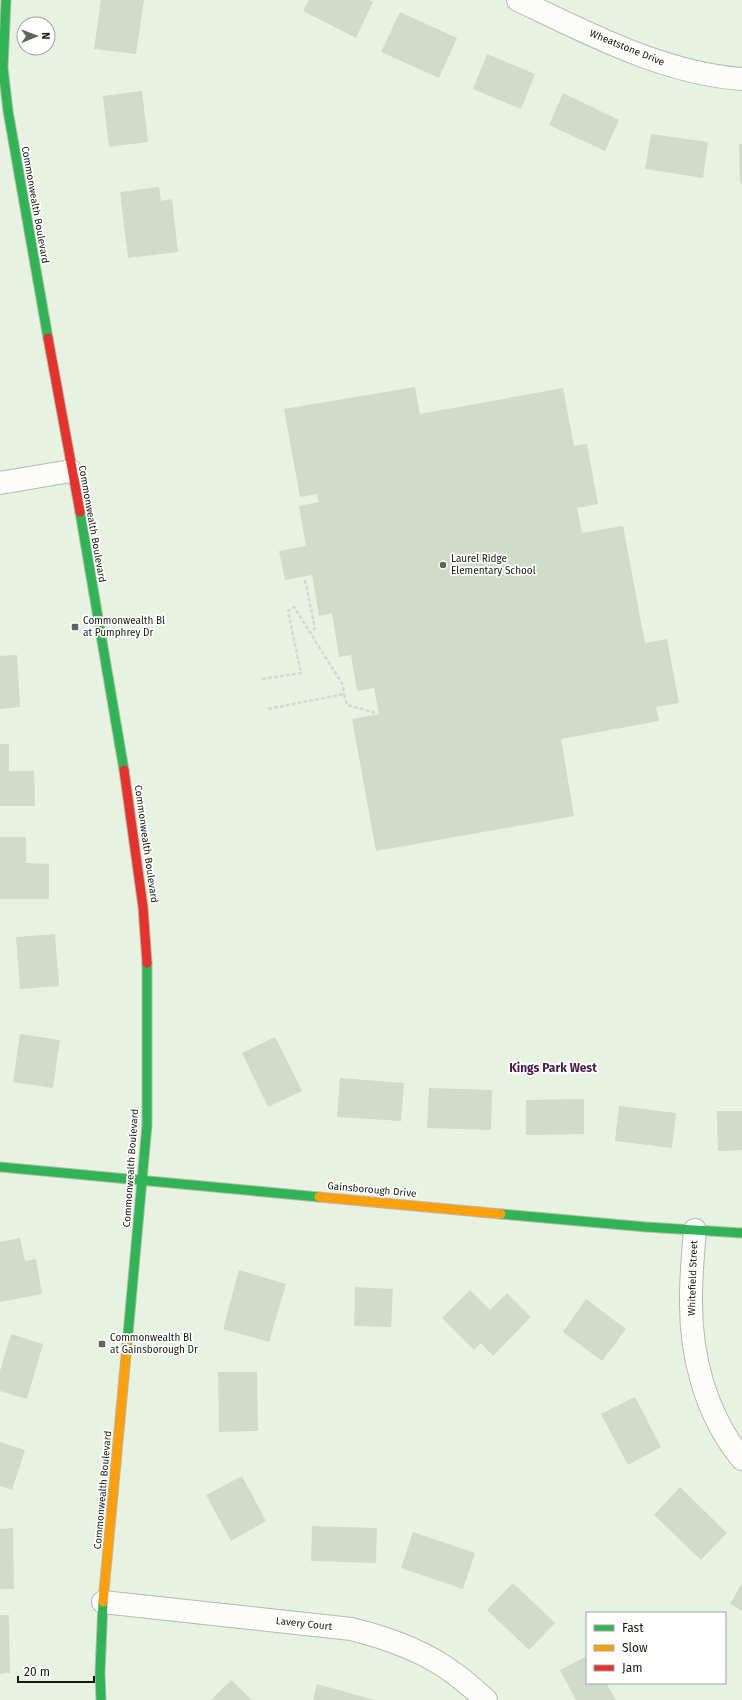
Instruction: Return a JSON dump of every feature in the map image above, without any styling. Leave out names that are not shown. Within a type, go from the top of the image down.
[{"type":"street","name":"Commonwealth Boulevard","points":[[6,0],[1,68],[71,472],[121,744],[143,907],[147,952],[147,1124],[103,1602],[100,1673],[101,1700]]},
{"type":"street","name":"Wheatstone Drive","points":[[518,0],[651,60],[680,68],[731,78],[742,78]]},
{"type":"street","points":[[0,483],[71,472]]},
{"type":"street","name":"Gainsborough Drive","points":[[0,1167],[638,1227],[742,1233]]},
{"type":"street","name":"Whitefield Street","points":[[695,1230],[691,1297],[692,1333],[696,1362],[705,1392],[719,1425],[742,1459]]},
{"type":"street","name":"Lavery Court","points":[[103,1602],[351,1629],[378,1635],[432,1659],[455,1674],[486,1700]]},
{"type":"path","points":[[305,580],[314,628],[311,633]]},
{"type":"path","points":[[262,679],[301,673],[288,611],[294,607],[343,685],[347,705],[376,713]]},
{"type":"path","points":[[268,709],[344,694]]},
{"type":"building","points":[[101,0],[144,0],[136,54],[94,49]]},
{"type":"building","points":[[309,0],[369,0],[373,2],[356,38],[303,11]]},
{"type":"building","points":[[400,12],[457,38],[439,78],[381,52]]},
{"type":"building","points":[[487,54],[535,74],[521,109],[473,89]]},
{"type":"building","points":[[142,91],[148,142],[109,147],[103,96]]},
{"type":"building","points":[[563,93],[619,120],[605,151],[549,125]]},
{"type":"building","points":[[651,134],[708,142],[703,178],[645,169]]},
{"type":"building","points":[[739,144],[742,144],[742,183],[740,183]]},
{"type":"building","points":[[159,187],[161,201],[172,199],[178,252],[128,258],[120,192]]},
{"type":"building","points":[[415,387],[420,414],[563,388],[574,446],[587,444],[598,504],[577,508],[582,533],[623,526],[645,643],[667,639],[679,703],[656,707],[659,721],[561,739],[574,816],[376,851],[352,719],[379,714],[374,688],[357,691],[351,655],[339,657],[332,613],[319,616],[312,575],[285,580],[279,551],[306,546],[299,506],[319,502],[317,494],[300,497],[284,409]]},
{"type":"building","points":[[17,655],[20,707],[0,709],[0,656]]},
{"type":"building","points":[[0,744],[9,744],[9,771],[34,771],[35,806],[0,806]]},
{"type":"building","points":[[0,837],[26,837],[26,863],[49,864],[49,899],[0,899]]},
{"type":"building","points":[[55,934],[59,986],[20,989],[16,937]]},
{"type":"building","points":[[20,1034],[60,1040],[53,1088],[13,1082]]},
{"type":"building","points":[[275,1037],[302,1091],[268,1107],[242,1053]]},
{"type":"building","points":[[340,1078],[404,1083],[401,1121],[337,1117]]},
{"type":"building","points":[[429,1088],[492,1090],[491,1130],[427,1128]]},
{"type":"building","points":[[584,1099],[584,1134],[526,1135],[526,1100]]},
{"type":"building","points":[[619,1106],[676,1113],[672,1148],[615,1141]]},
{"type":"building","points":[[717,1111],[742,1111],[742,1150],[718,1151]]},
{"type":"building","points":[[20,1238],[25,1261],[36,1259],[42,1294],[0,1302],[0,1242]]},
{"type":"building","points":[[239,1270],[286,1284],[269,1342],[223,1329]]},
{"type":"building","points":[[355,1287],[393,1289],[391,1327],[354,1326]]},
{"type":"building","points":[[470,1290],[490,1310],[507,1293],[531,1317],[493,1356],[481,1343],[474,1350],[442,1318]]},
{"type":"building","points":[[586,1299],[626,1329],[602,1361],[563,1332]]},
{"type":"building","points":[[11,1334],[43,1344],[27,1399],[0,1391],[0,1371]]},
{"type":"building","points":[[218,1372],[257,1372],[258,1431],[219,1432]]},
{"type":"building","points":[[635,1397],[661,1447],[628,1465],[601,1414]]},
{"type":"building","points":[[0,1442],[25,1450],[12,1490],[0,1486]]},
{"type":"building","points":[[242,1476],[266,1521],[231,1541],[206,1495]]},
{"type":"building","points":[[680,1487],[727,1533],[701,1560],[654,1515]]},
{"type":"building","points":[[312,1526],[377,1528],[376,1563],[311,1561]]},
{"type":"building","points":[[13,1528],[14,1589],[0,1589],[0,1529]]},
{"type":"building","points":[[413,1532],[475,1553],[463,1589],[401,1568]]},
{"type":"building","points":[[513,1583],[555,1623],[529,1650],[487,1610]]},
{"type":"building","points":[[742,1583],[742,1611],[730,1604]]},
{"type":"building","points":[[0,1615],[9,1615],[10,1673],[0,1674]]},
{"type":"building","points":[[586,1657],[586,1684],[607,1684],[616,1700],[576,1700],[560,1670]]},
{"type":"building","points":[[231,1680],[252,1700],[211,1700]]},
{"type":"building","points":[[317,1684],[375,1700],[313,1700]]},
{"type":"traffic: fast","points":[[6,0],[3,68],[8,111],[48,338]]},
{"type":"traffic: fast","points":[[80,512],[124,770]]},
{"type":"traffic: fast","points":[[127,1345],[147,1125],[147,963]]},
{"type":"traffic: fast","points":[[0,1167],[319,1197]]},
{"type":"traffic: fast","points":[[501,1214],[646,1227],[742,1233]]},
{"type":"traffic: fast","points":[[101,1700],[100,1673],[103,1602]]},
{"type":"traffic: slow","points":[[319,1197],[501,1214]]},
{"type":"traffic: slow","points":[[103,1602],[127,1345]]},
{"type":"traffic: jam","points":[[48,338],[80,512]]},
{"type":"traffic: jam","points":[[124,770],[143,907],[147,963]]},
{"type":"place","name":"Laurel Ridge Elementary School","points":[[443,565]]},
{"type":"place","name":"Commonwealth Bl at Pumphrey Dr","points":[[75,627]]},
{"type":"place","name":"Commonwealth Bl at Gainsborough Dr","points":[[102,1344]]},
{"type":"district","name":"Kings Park West","points":[[553,1068]]}]
